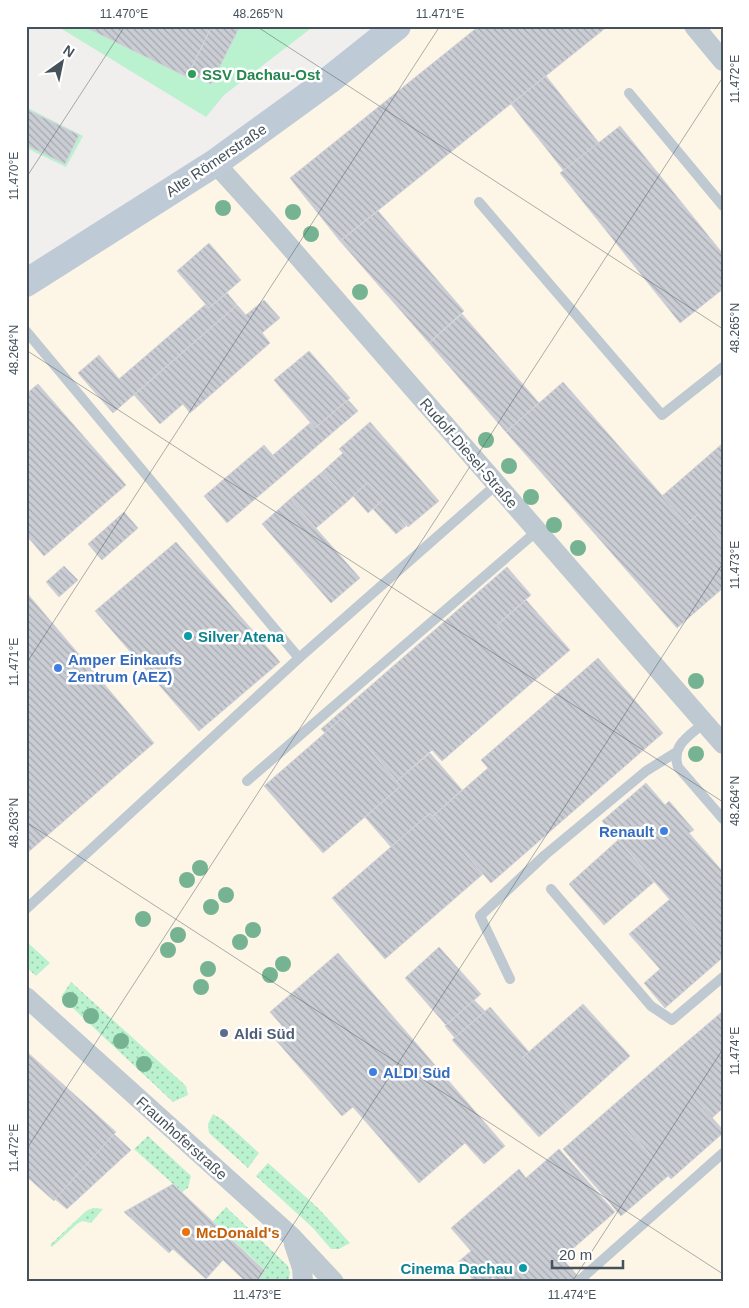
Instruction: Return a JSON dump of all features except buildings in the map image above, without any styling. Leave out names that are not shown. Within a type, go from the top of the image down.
[{"type":"main road","name":"Alte Römerstraße","points":[[26,283],[215,163],[328,81],[397,26]]},
{"type":"street","points":[[694,26],[723,61]]},
{"type":"street","name":"Rudolf-Diesel-Straße","points":[[215,163],[723,744]]},
{"type":"street","name":"Fraunhoferstraße","points":[[26,998],[292,1237],[334,1282]]},
{"type":"street","points":[[292,1237],[302,1268],[303,1282]]},
{"type":"lane","points":[[629,92],[723,206]]},
{"type":"lane","points":[[479,202],[662,415],[723,367]]},
{"type":"lane","points":[[26,331],[299,658]]},
{"type":"lane","points":[[26,909],[299,658],[497,484]]},
{"type":"lane","points":[[248,781],[537,531]]},
{"type":"lane","points":[[510,979],[480,916],[545,855],[646,771],[675,753],[682,742],[704,723]]},
{"type":"lane","points":[[675,753],[678,767],[723,819]]},
{"type":"lane","points":[[551,889],[651,1006],[672,1020],[723,976]]},
{"type":"lane","points":[[581,1280],[723,1154]]},
{"type":"shaded area","points":[[391,26],[723,26],[723,1282],[26,1282],[26,283]]},
{"type":"green space","name":"SSV Dachau-Ost","points":[[57,26],[314,26],[224,95],[206,117]]},
{"type":"green space","points":[[26,107],[83,136],[66,167],[26,148]]},
{"type":"green space","points":[[26,941],[50,963],[36,976],[26,967]]},
{"type":"green space","points":[[71,982],[186,1086],[188,1095],[173,1102],[61,997]]},
{"type":"green space","points":[[213,1114],[223,1120],[259,1153],[248,1168],[209,1133],[208,1124]]},
{"type":"green space","points":[[148,1136],[191,1176],[188,1188],[182,1192],[134,1149]]},
{"type":"green space","points":[[268,1163],[318,1208],[350,1243],[339,1249],[331,1249],[313,1228],[256,1176]]},
{"type":"green space","points":[[226,1207],[288,1266],[290,1273],[288,1282],[255,1282],[265,1270],[213,1221]]},
{"type":"green space","points":[[93,1208],[103,1209],[91,1223],[82,1221],[52,1247],[50,1245],[86,1211]]},
{"type":"place","name":"SSV Dachau-Ost","points":[[192,74]]},
{"type":"place","name":"Silver Atena","points":[[188,636]]},
{"type":"place","name":"Amper Einkaufs Zentrum (AEZ)","points":[[58,668]]},
{"type":"place","name":"Renault","points":[[664,831]]},
{"type":"place","name":"Aldi Süd","points":[[224,1033]]},
{"type":"place","name":"ALDI Süd","points":[[373,1072]]},
{"type":"place","name":"McDonald's","points":[[186,1232]]},
{"type":"place","name":"Cinema Dachau","points":[[523,1268]]}]
